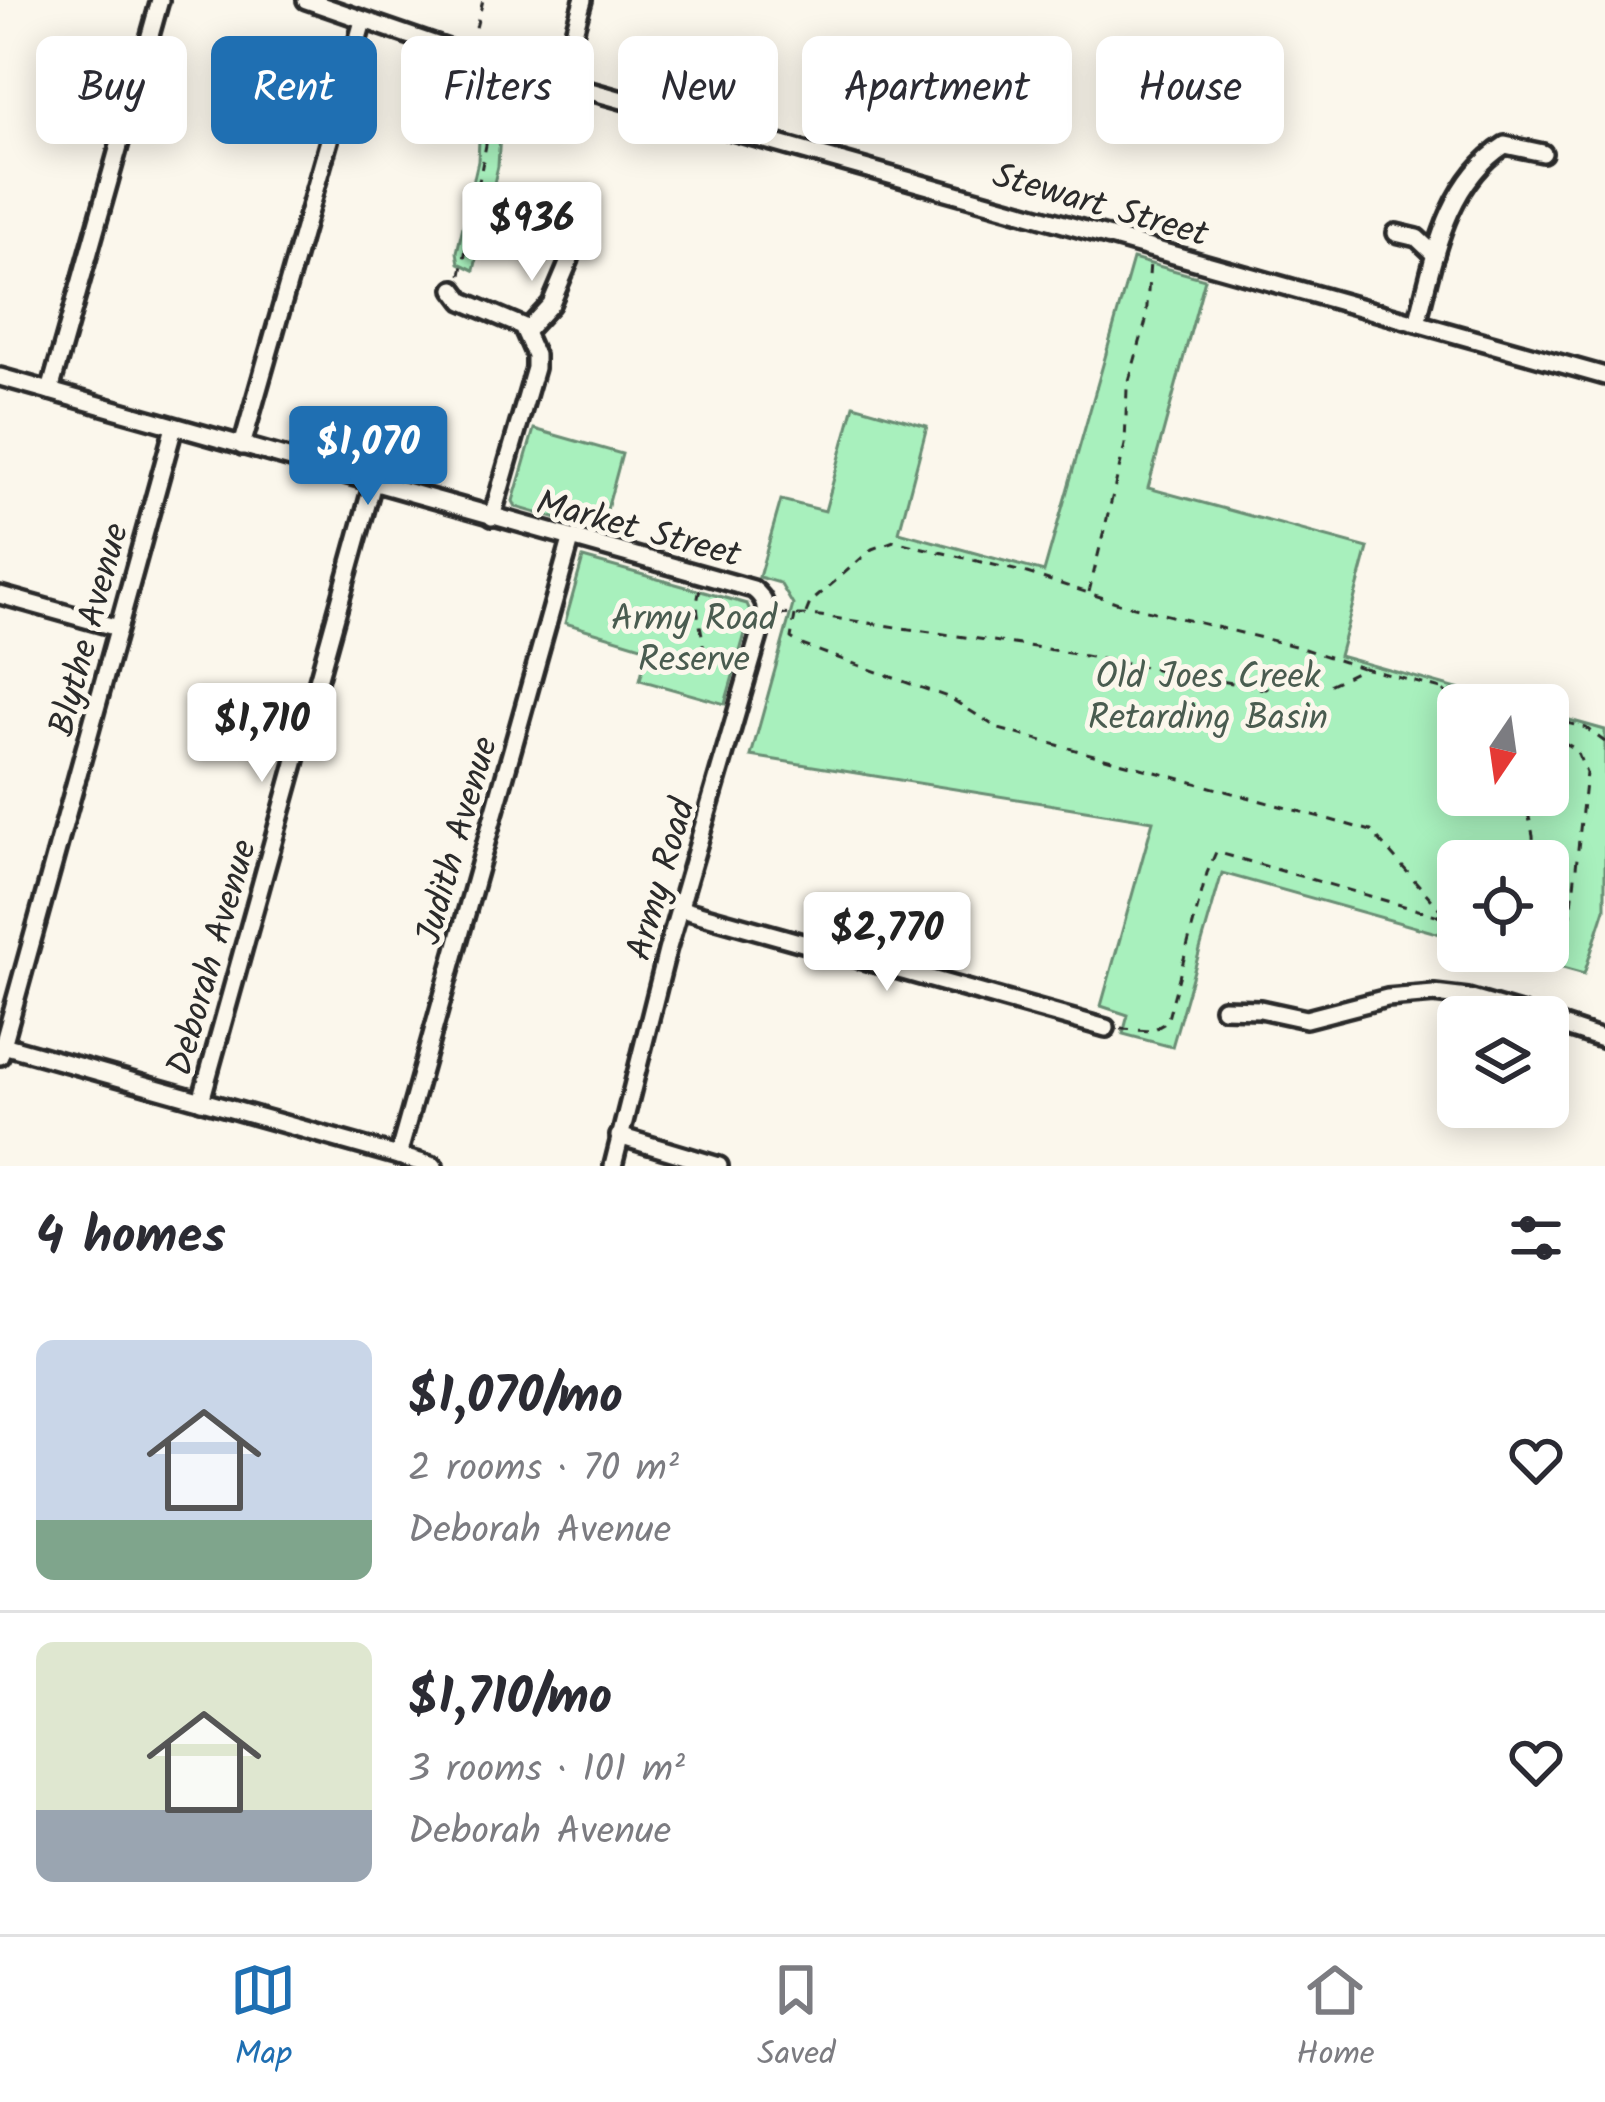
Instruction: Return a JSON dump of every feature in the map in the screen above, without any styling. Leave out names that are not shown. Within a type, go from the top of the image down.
[{"type":"street","points":[[50,391],[160,0]]},
{"type":"street","name":"Stewart Street","points":[[306,0],[411,36]]},
{"type":"street","points":[[573,36],[583,0]]},
{"type":"street","points":[[242,446],[364,20]]},
{"type":"street","name":"Stewart Street","points":[[594,92],[1605,376]]},
{"type":"street","points":[[1417,323],[1444,220],[1492,154],[1505,145],[1543,154]]},
{"type":"street","points":[[1396,233],[1418,238],[1435,255]]},
{"type":"street","points":[[526,331],[551,304],[570,259]]},
{"type":"street","points":[[454,289],[463,301],[526,331],[535,355],[492,518]]},
{"type":"street","name":"Market Street","points":[[0,377],[754,589],[763,597],[766,609]]},
{"type":"street","name":"Blythe Avenue","points":[[2,1050],[175,427]]},
{"type":"street","name":"Deborah Avenue","points":[[201,1101],[373,483]]},
{"type":"street","name":"Judith Avenue","points":[[398,1156],[571,540]]},
{"type":"street","points":[[0,595],[118,628]]},
{"type":"street","name":"Army Road","points":[[613,1166],[766,609]]},
{"type":"street","points":[[681,909],[1106,1028]]},
{"type":"street","points":[[1222,1008],[1260,1009],[1306,1019],[1387,998],[1450,996]]},
{"type":"street","points":[[1569,1028],[1605,1040]]},
{"type":"street","points":[[2,1050],[434,1166]]},
{"type":"street","points":[[619,1136],[718,1166]]},
{"type":"path","points":[[474,36],[484,0]]},
{"type":"path","points":[[465,267],[487,144]]},
{"type":"path","points":[[1089,592],[1125,445],[1127,388],[1147,320],[1150,260]]},
{"type":"path","points":[[804,615],[810,603],[872,549],[893,541],[1295,646],[1437,688]]},
{"type":"path","points":[[700,589],[695,606],[704,636],[703,653]]},
{"type":"path","points":[[766,609],[1041,648],[1265,689],[1282,684],[1329,686],[1364,668]]},
{"type":"path","points":[[795,615],[791,638],[802,645],[950,698],[999,729],[1371,831],[1437,906]]},
{"type":"path","points":[[680,651],[739,663]]},
{"type":"path","points":[[1569,724],[1586,728],[1605,742],[1605,751]]},
{"type":"path","points":[[1569,745],[1576,749],[1586,772],[1569,917]]},
{"type":"path","points":[[1106,1028],[1151,1031],[1167,1022],[1216,851],[1437,915]]},
{"type":"green space","points":[[479,144],[499,144],[474,270],[459,263],[457,252]]},
{"type":"green space","name":"Old Joes Creek Retarding Basin","points":[[1133,259],[1205,279],[1148,488],[1368,548],[1339,656],[1439,684],[1437,816],[1569,816],[1569,720],[1605,730],[1605,909],[1584,974],[1569,970],[1569,840],[1437,840],[1437,933],[1222,873],[1172,1047],[1123,1034],[1128,1015],[1101,1006],[1153,821],[751,756],[793,605],[780,583],[759,577],[781,500],[825,511],[854,405],[927,426],[899,532],[1044,572]]},
{"type":"green space","points":[[534,429],[622,454],[601,532],[516,507],[513,501]]},
{"type":"green space","name":"Army Road Reserve","points":[[583,558],[747,604],[751,613],[725,704],[640,680],[648,648],[565,623]]}]
